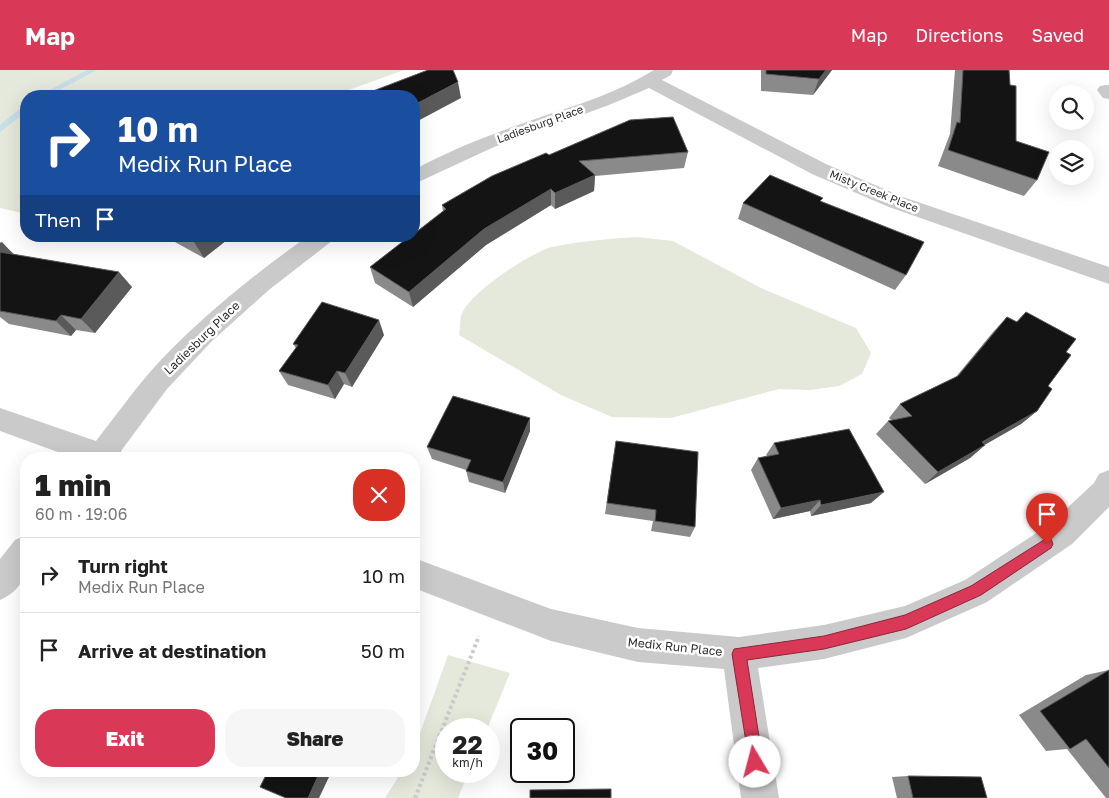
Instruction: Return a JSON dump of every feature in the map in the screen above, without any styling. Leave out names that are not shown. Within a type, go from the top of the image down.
[{"type":"street","name":"Ladiesburg Place","points":[[420,175],[484,144],[609,99],[658,75]]},
{"type":"street","name":"Misty Creek Place","points":[[658,75],[819,168],[896,202],[1109,276]]},
{"type":"street","name":"Ladiesburg Place","points":[[108,452],[166,372],[234,307],[288,262],[316,242]]},
{"type":"street","points":[[0,419],[88,452]]},
{"type":"street","name":"Medix Run Place","points":[[420,575],[551,625],[638,645],[739,654],[824,642],[906,622],[976,591],[1061,534],[1104,492],[1109,483]]},
{"type":"street","points":[[0,584],[20,558]]},
{"type":"street","points":[[739,654],[760,798]]},
{"type":"path","points":[[415,798],[492,603]]},
{"type":"shaded area","points":[[0,70],[404,70],[349,90],[20,90],[20,213],[0,208]]},
{"type":"shaded area","points":[[637,237],[673,241],[761,288],[856,328],[871,353],[862,374],[839,386],[810,390],[779,389],[671,418],[612,417],[561,395],[459,335],[461,316],[466,307],[487,286],[529,257],[552,247],[594,240]]},
{"type":"shaded area","points":[[448,655],[510,673],[492,718],[435,718],[435,783],[464,783],[458,798],[385,798],[398,777],[420,777],[420,733]]},
{"type":"building","points":[[428,70],[453,70],[458,82],[420,102],[420,90],[376,90]]},
{"type":"building","points":[[766,70],[826,70],[819,79],[766,74]]},
{"type":"building","points":[[963,70],[1009,70],[1010,85],[1016,86],[1016,141],[1049,152],[1037,180],[948,150],[957,122],[960,123]]},
{"type":"building","points":[[673,117],[688,152],[579,161],[595,175],[555,193],[551,189],[484,229],[409,292],[370,267],[402,242],[420,242],[420,229],[446,209],[442,205],[492,176],[546,153],[549,155],[630,120]]},
{"type":"building","points":[[770,175],[823,198],[820,201],[924,242],[906,275],[743,203]]},
{"type":"building","points":[[0,252],[119,272],[81,319],[61,315],[56,321],[0,311]]},
{"type":"building","points":[[322,302],[379,320],[345,373],[337,371],[328,385],[279,371],[298,345],[293,344]]},
{"type":"building","points":[[1026,312],[1076,339],[1066,352],[1071,355],[1048,386],[1052,389],[1037,411],[982,442],[985,445],[938,472],[888,421],[912,416],[900,404],[958,376],[1007,317],[1017,322]]},
{"type":"building","points":[[453,396],[530,418],[503,482],[466,471],[471,460],[427,447]]},
{"type":"building","points":[[849,429],[884,492],[821,505],[820,500],[781,508],[758,458],[779,454],[774,443]]},
{"type":"building","points":[[616,441],[698,452],[695,527],[655,521],[656,510],[607,503]]},
{"type":"building","points":[[1109,670],[1109,768],[1086,739],[1070,749],[1040,711]]},
{"type":"building","points":[[908,776],[981,777],[987,798],[913,798]]},
{"type":"building","points":[[265,777],[318,777],[308,798],[286,798],[260,787]]},
{"type":"building","points":[[611,789],[611,798],[530,798],[530,790]]},
{"type":"waterway","points":[[54,90],[93,70]]},
{"type":"waterway","points":[[0,129],[20,113]]},
{"type":"route","points":[[755,762],[739,654],[824,642],[906,622],[976,591],[1047,544]]}]
